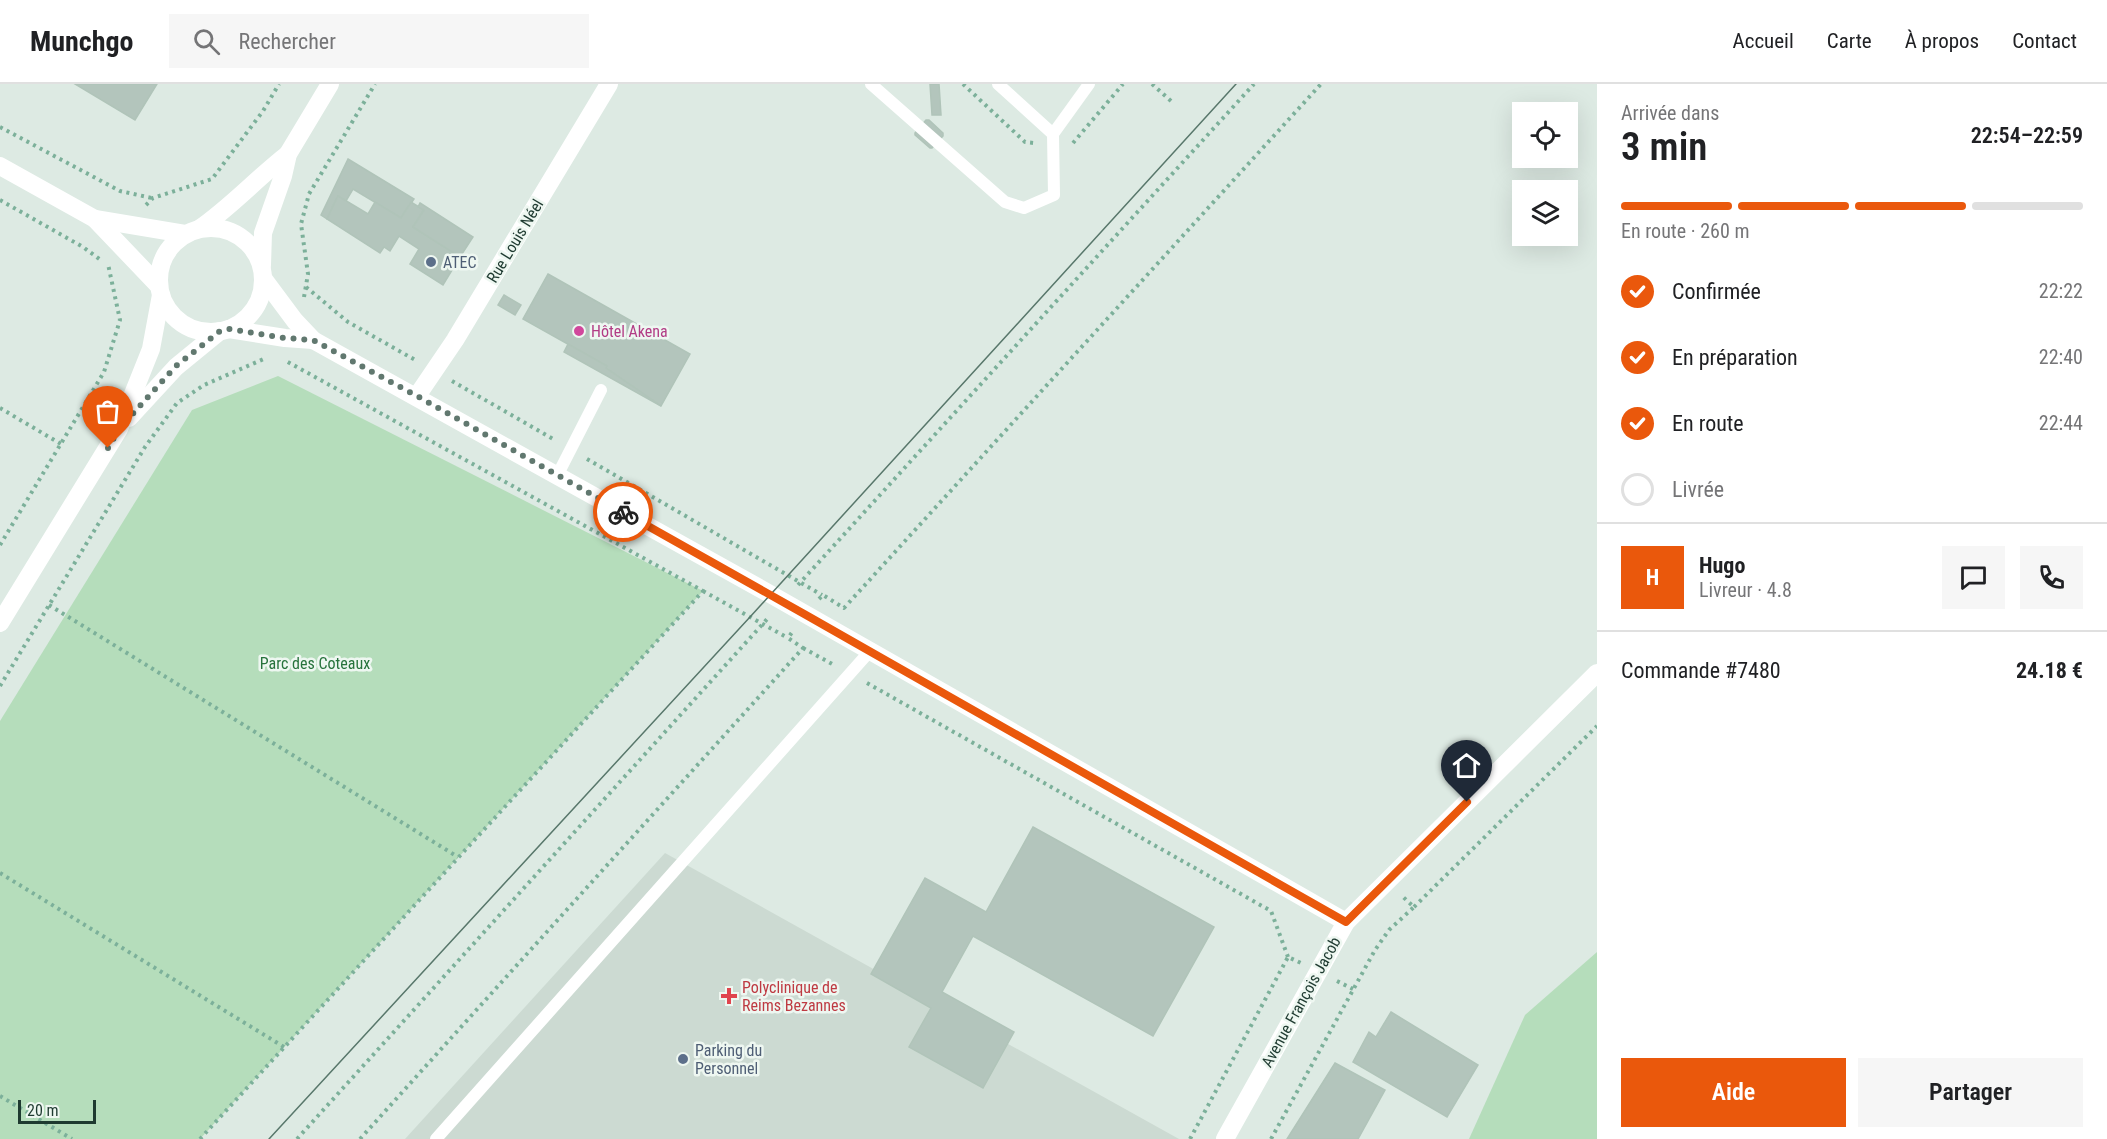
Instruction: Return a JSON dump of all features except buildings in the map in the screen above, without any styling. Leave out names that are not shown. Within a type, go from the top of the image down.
[{"type":"street","points":[[119,429],[176,366],[224,330],[240,323],[254,309],[262,291],[263,233],[283,176],[288,154],[330,84]]},
{"type":"street","name":"Rue Louis Néel","points":[[417,396],[435,371],[609,84]]},
{"type":"street","points":[[0,623],[119,429],[151,349],[160,290],[159,270],[164,256],[173,244],[223,212],[265,172],[288,154]]},
{"type":"street","points":[[0,166],[95,219],[160,290],[169,312],[183,325],[201,331],[224,330],[313,340]]},
{"type":"street","points":[[95,219],[192,232],[219,229],[238,236],[253,250],[262,273],[295,321],[313,340],[417,396],[870,651],[1346,922]]},
{"type":"street","name":"Avenue François Jacob","points":[[1225,1139],[1346,922],[1597,673]]},
{"type":"lane","points":[[871,84],[1005,202],[1024,208],[1054,195],[1053,134],[1089,84]]},
{"type":"lane","points":[[998,84],[1053,134]]},
{"type":"lane","points":[[557,476],[602,390]]},
{"type":"lane","points":[[436,1139],[870,651]]},
{"type":"path","points":[[131,224],[140,210],[153,198],[212,179],[279,84]]},
{"type":"path","points":[[295,321],[304,304],[308,274],[301,224],[309,194],[375,84]]},
{"type":"path","points":[[1152,84],[1171,101]]},
{"type":"path","points":[[0,127],[120,190],[153,198]]},
{"type":"path","points":[[0,200],[83,247],[107,265],[120,320],[104,372],[0,545]]},
{"type":"path","points":[[107,265],[119,245]]},
{"type":"path","points":[[306,287],[348,322],[823,595]]},
{"type":"path","points":[[0,686],[145,447],[177,403],[204,385],[273,354],[285,338]]},
{"type":"path","points":[[273,354],[788,638]]},
{"type":"path","points":[[0,408],[61,444]]},
{"type":"path","points":[[200,1139],[703,591]]},
{"type":"path","points":[[49,604],[458,857]]},
{"type":"path","points":[[803,648],[1271,911],[1287,957],[1319,971]]},
{"type":"path","points":[[1271,1139],[1375,950],[1389,930],[1597,726]]},
{"type":"path","points":[[0,873],[284,1047]]},
{"type":"path","points":[[1386,882],[1414,907]]},
{"type":"path","points":[[1190,1139],[1287,957]]},
{"type":"path","points":[[0,1096],[72,1139]]},
{"type":"shaded area","name":"Polyclinique de Reims Bezannes","points":[[665,853],[1179,1139],[405,1139]]},
{"type":"green space","name":"Parc des Coteaux","points":[[278,376],[703,591],[200,1139],[0,1139],[0,721],[192,410]]},
{"type":"green space","points":[[1597,952],[1597,1139],[1469,1139],[1525,1015]]},
{"type":"tram line","points":[[269,1139],[750,617],[1236,84]]},
{"type":"way so far","points":[[108,448],[119,429],[176,366],[220,331],[229,329],[313,340],[623,512]]},
{"type":"place","name":"ATEC","points":[[431,262]]},
{"type":"place","name":"Hôtel Akena","points":[[579,331]]},
{"type":"place","name":"Polyclinique de Reims Bezannes","points":[[729,996]]},
{"type":"place","name":"Parking du Personnel","points":[[683,1059]]},
{"type":"route","points":[[623,512],[1346,922],[1467,802]]}]
